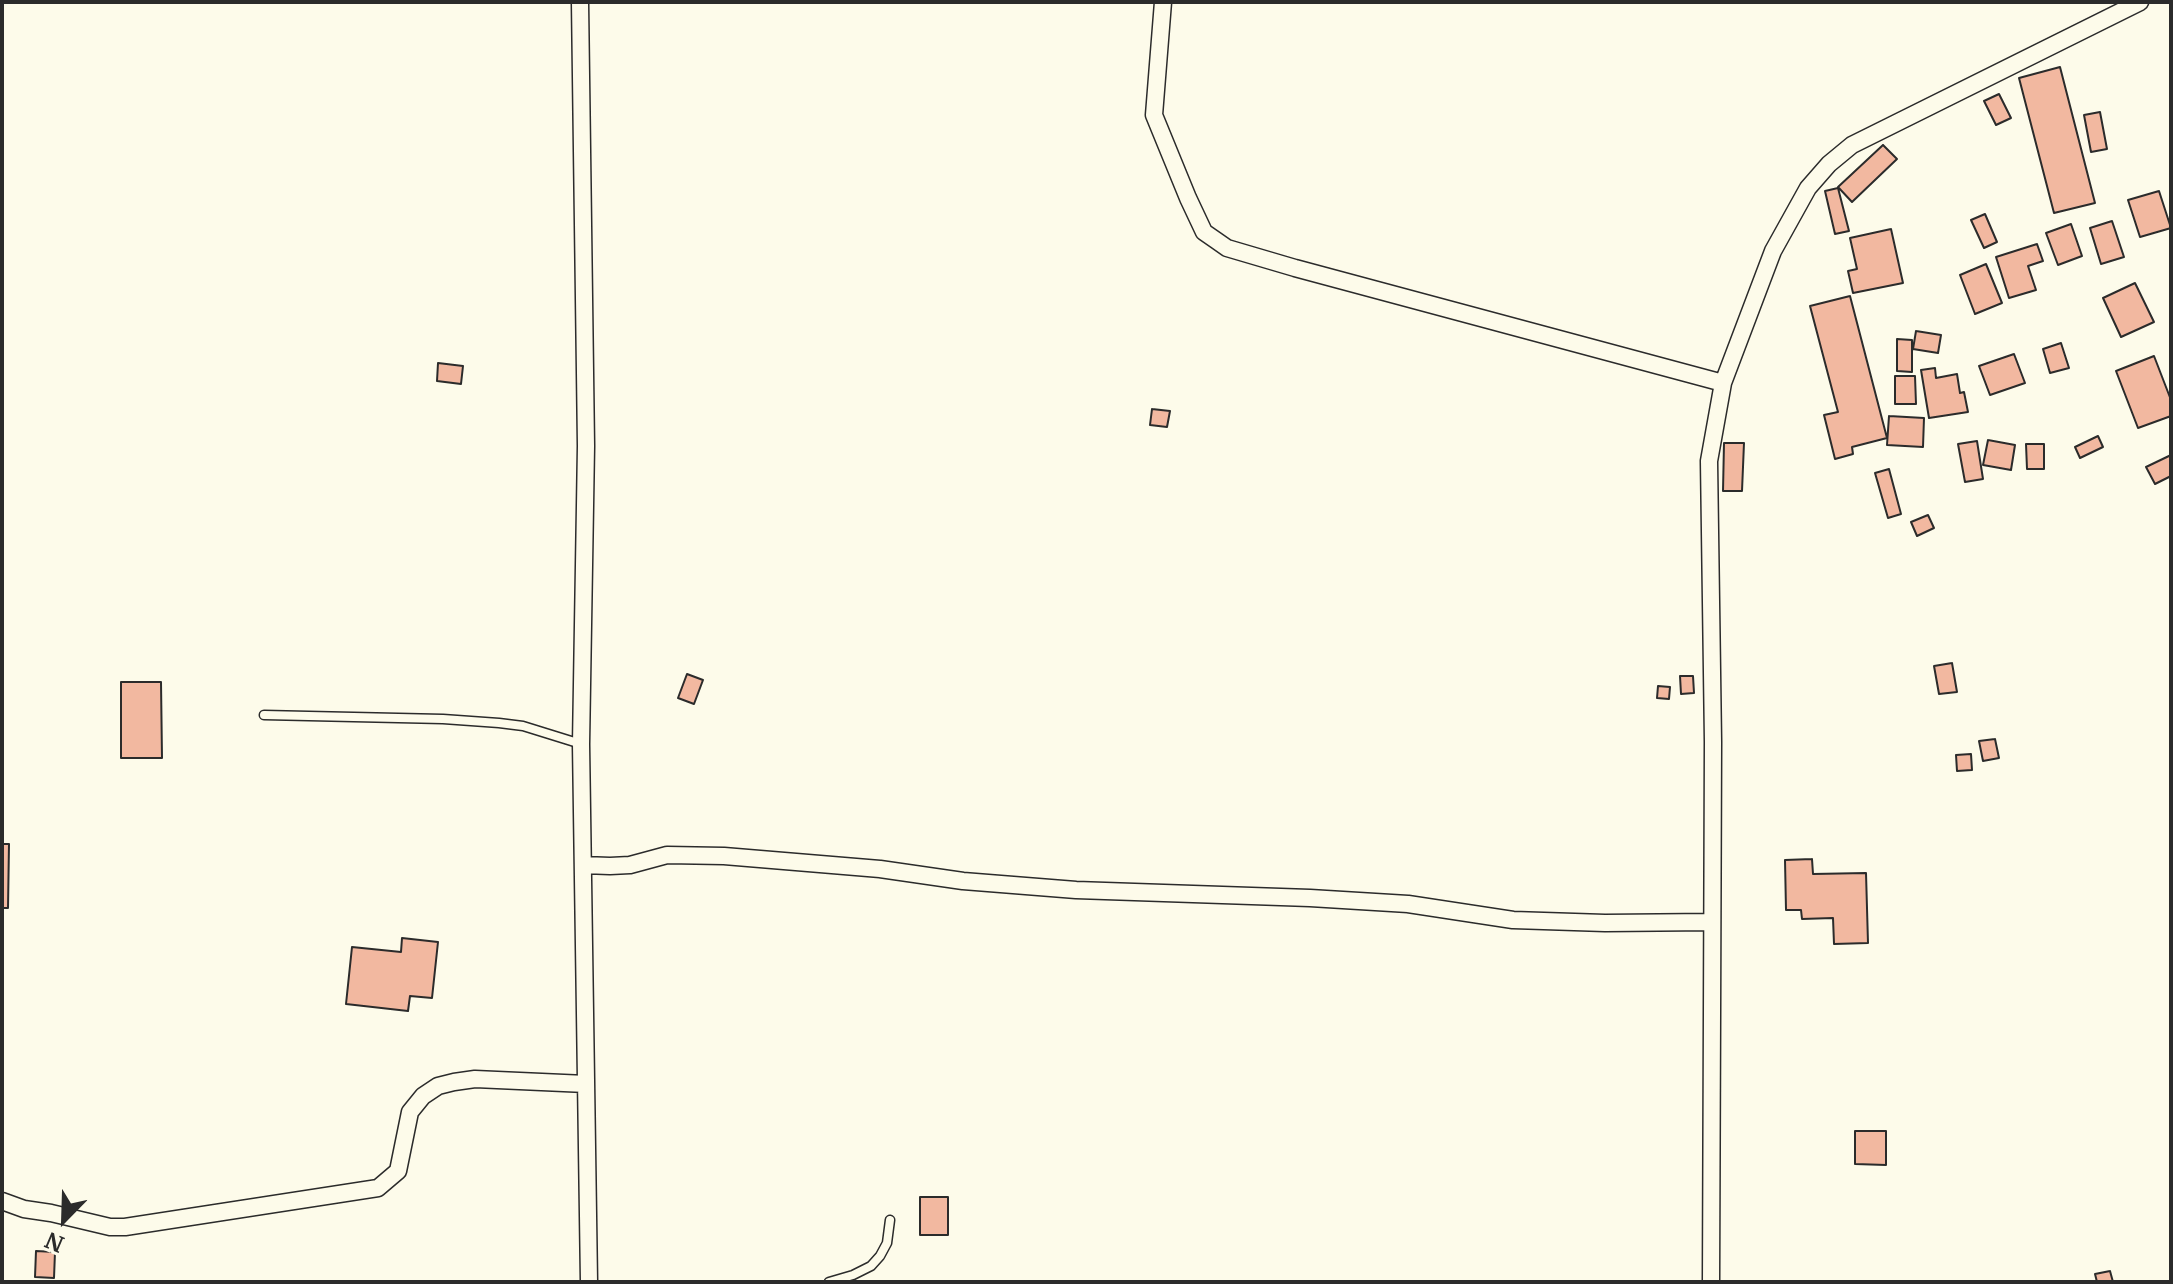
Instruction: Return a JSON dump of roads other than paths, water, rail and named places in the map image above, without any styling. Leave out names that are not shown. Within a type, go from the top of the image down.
[{"type":"street","points":[[580,2],[586,446],[581,744],[589,1282]]},
{"type":"street","points":[[1163,2],[1154,115],[1204,232],[1227,248],[1723,383]]},
{"type":"street","points":[[1711,1282],[1713,742],[1709,461],[1723,383],[1773,251],[1808,188],[1829,164],[1852,145],[2140,2]]},
{"type":"street","points":[[583,865],[630,865],[667,855],[724,856],[1076,890],[1408,904],[1513,920],[1712,922]]},
{"type":"street","points":[[2,1201],[24,1209],[110,1227],[125,1227],[378,1188],[398,1171],[410,1112],[423,1096],[438,1086],[475,1079],[586,1084]]},
{"type":"lane","points":[[264,715],[489,722],[523,726],[581,744]]},
{"type":"lane","points":[[829,1282],[871,1266],[887,1243],[890,1220]]}]
